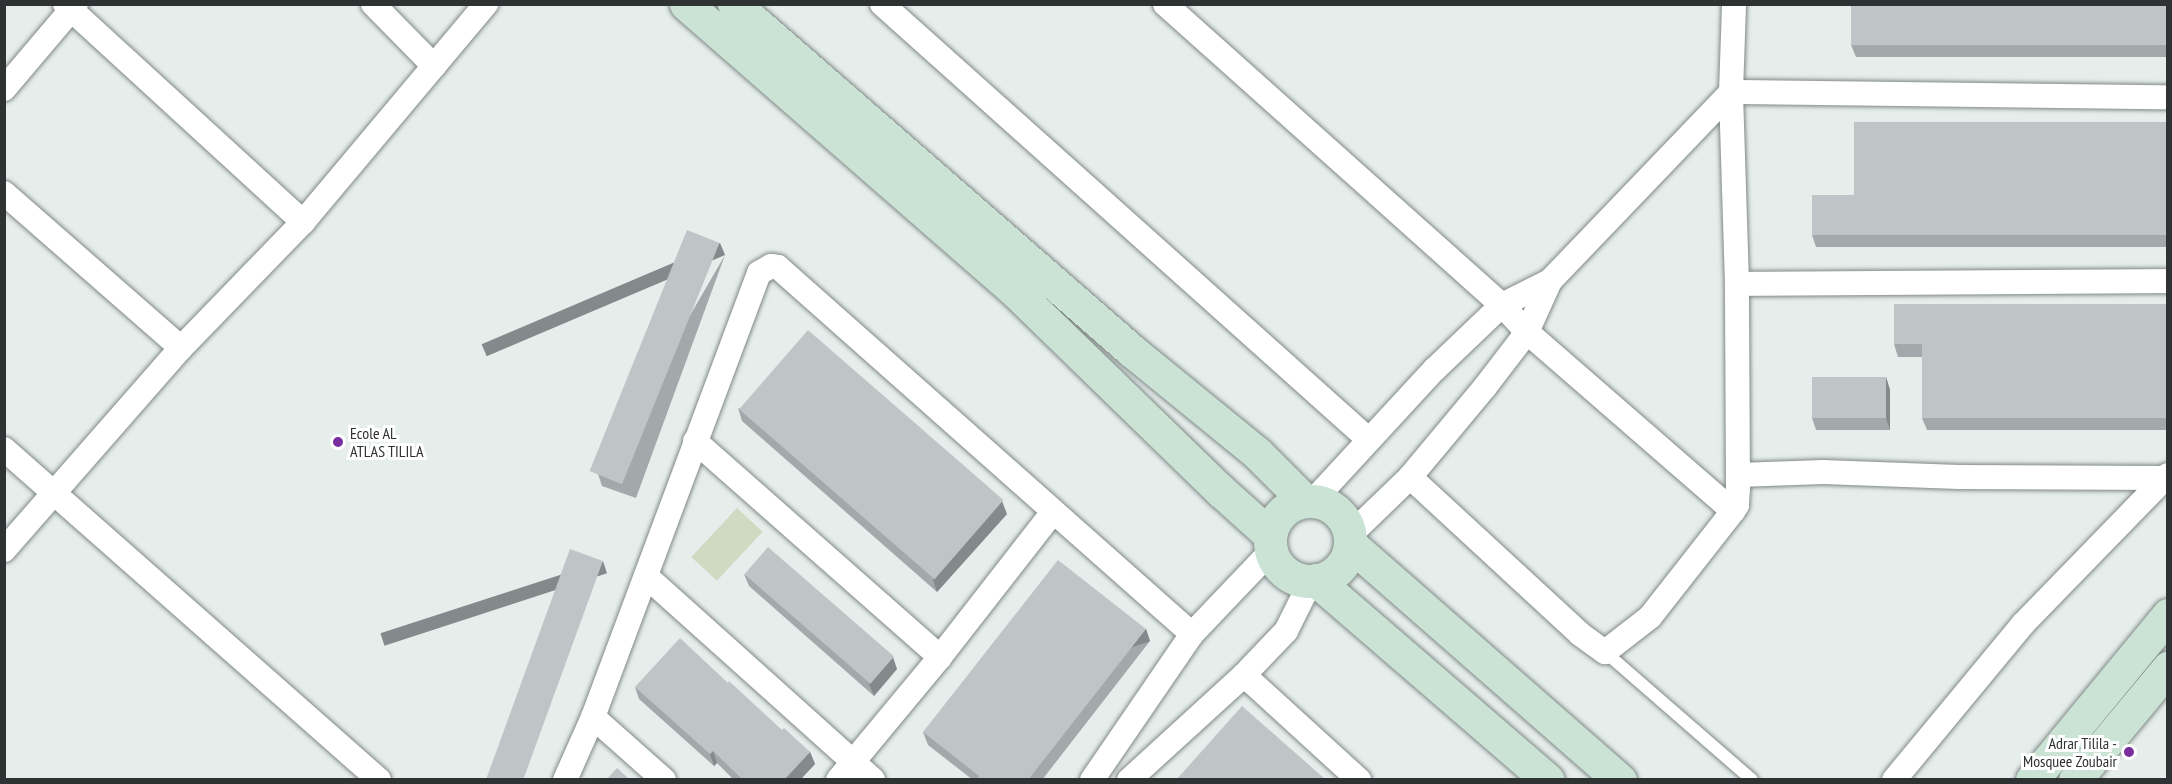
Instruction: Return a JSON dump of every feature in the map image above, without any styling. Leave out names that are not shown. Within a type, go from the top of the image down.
[{"type":"street","points":[[373,4],[393,14],[434,66]]},
{"type":"street","points":[[4,550],[181,348],[303,222],[486,4]]},
{"type":"street","points":[[686,4],[1013,288],[1221,491],[1271,543]]},
{"type":"street","points":[[734,4],[1132,351],[1257,453],[1309,501],[1333,508],[1341,515],[1350,540],[1620,780]]},
{"type":"street","points":[[882,4],[1368,440]]},
{"type":"street","points":[[1165,4],[1502,305],[1527,332],[1733,511]]},
{"type":"street","points":[[1410,477],[1580,634],[1605,652],[1650,617],[1733,511],[1737,505],[1738,475],[1737,284],[1731,92],[1734,4]]},
{"type":"street","points":[[4,89],[70,6],[303,222]]},
{"type":"street","points":[[1129,780],[1244,675],[1286,631],[1314,581],[1325,578],[1340,568],[1345,561],[1350,540],[1410,477],[1527,332],[1550,281],[1731,92],[2168,97]]},
{"type":"street","points":[[4,193],[181,348]]},
{"type":"street","points":[[565,780],[593,717],[759,273],[771,266],[778,267],[1192,634]]},
{"type":"street","points":[[1548,780],[1314,581],[1289,575],[1277,565],[1271,543],[1274,522],[1282,512],[1292,505],[1309,501],[1502,305],[1550,281]]},
{"type":"street","points":[[1737,284],[2168,281]]},
{"type":"street","points":[[695,441],[940,657]]},
{"type":"street","points":[[4,449],[379,780]]},
{"type":"street","points":[[1738,475],[1870,472],[1959,477],[2166,476]]},
{"type":"street","points":[[1894,780],[2023,624],[2166,476]]},
{"type":"street","points":[[845,771],[940,657],[1053,512]]},
{"type":"street","points":[[1092,780],[1192,634],[1271,543]]},
{"type":"street","points":[[646,576],[845,771],[873,780]]},
{"type":"street","points":[[2032,780],[2168,615]]},
{"type":"street","points":[[2075,780],[2168,668]]},
{"type":"street","points":[[1244,675],[1359,780]]},
{"type":"street","points":[[593,717],[664,780]]},
{"type":"lane","points":[[1605,652],[1752,780]]},
{"type":"green space","points":[[737,508],[763,532],[717,581],[691,557]]},
{"type":"building","points":[[2168,4],[2168,45],[1851,45],[1851,5]]},
{"type":"building","points":[[1854,122],[2168,122],[2168,235],[1812,235],[1812,195],[1854,195]]},
{"type":"building","points":[[687,230],[719,243],[622,484],[590,471]]},
{"type":"building","points":[[1894,304],[2168,304],[2168,418],[1922,418],[1922,344],[1894,344]]},
{"type":"building","points":[[808,330],[1003,500],[935,579],[739,409]]},
{"type":"building","points":[[1812,377],[1886,377],[1886,418],[1812,418]]},
{"type":"building","points":[[768,547],[894,657],[870,684],[744,574]]},
{"type":"building","points":[[570,549],[603,561],[523,780],[486,780]]},
{"type":"building","points":[[1058,560],[1146,629],[1028,780],[976,780],[979,776],[923,732]]},
{"type":"building","points":[[680,638],[728,683],[729,681],[782,730],[784,728],[810,752],[784,780],[743,780],[713,751],[710,754],[635,687]]},
{"type":"building","points":[[1242,706],[1325,779],[1176,780]]},
{"type":"building","points":[[617,768],[630,780],[606,780]]},
{"type":"place","name":"Ecole AL ATLAS TILILA","points":[[338,442]]},
{"type":"place","name":"Adrar Tilila - Mosquee Zoubair","points":[[2129,752]]}]
